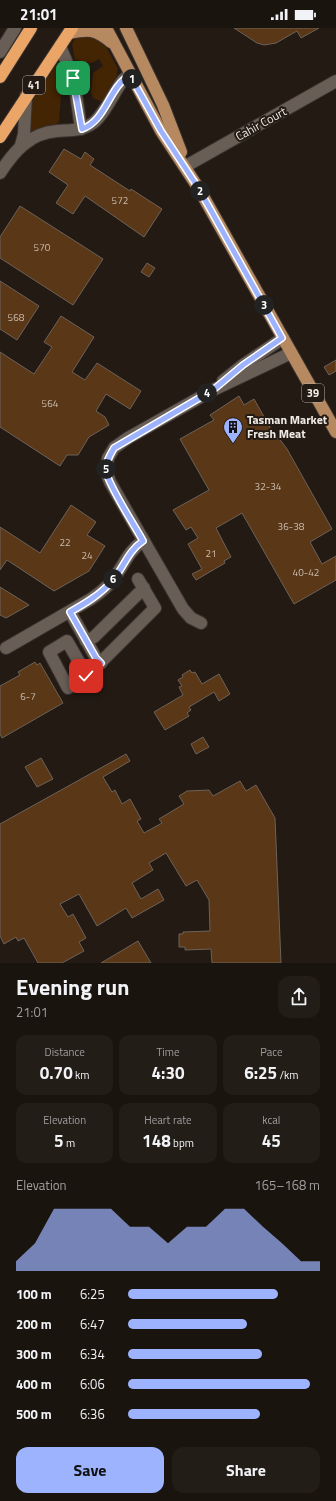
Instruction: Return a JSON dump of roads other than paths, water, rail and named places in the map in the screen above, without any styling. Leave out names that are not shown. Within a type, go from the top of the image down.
[{"type":"highway","points":[[0,77],[31,28]]},
{"type":"highway","name":"41","points":[[0,137],[71,30]]},
{"type":"main road","name":"39","points":[[106,28],[161,131],[186,168],[336,432]]},
{"type":"main road","name":"39","points":[[126,28],[131,34],[171,126],[186,168]]},
{"type":"main road","name":"41","points":[[71,30],[94,31],[101,34],[115,45]]},
{"type":"main road","points":[[130,75],[145,67]]},
{"type":"street","points":[[0,52],[15,28]]},
{"type":"street","points":[[60,46],[74,80],[82,129]]},
{"type":"street","points":[[0,173],[13,153],[21,145],[46,133],[82,129],[96,120],[121,82],[130,75]]},
{"type":"street","name":"Cahir Court","points":[[186,168],[336,81]]},
{"type":"street","points":[[21,145],[24,134],[26,96]]},
{"type":"street","points":[[213,390],[243,365],[282,338]]},
{"type":"street","points":[[201,624],[191,618],[183,609],[143,541],[110,482],[106,471],[108,458],[114,448],[128,438],[213,390],[291,353]]},
{"type":"street","points":[[6,648],[70,612],[103,590],[114,579],[132,550],[143,541]]},
{"type":"street","points":[[86,641],[94,637],[141,584],[155,608],[101,663],[86,676]]},
{"type":"street","points":[[70,612],[96,658],[101,663]]},
{"type":"place","name":"Tasman Market Fresh Meat","points":[[233,444]]}]
